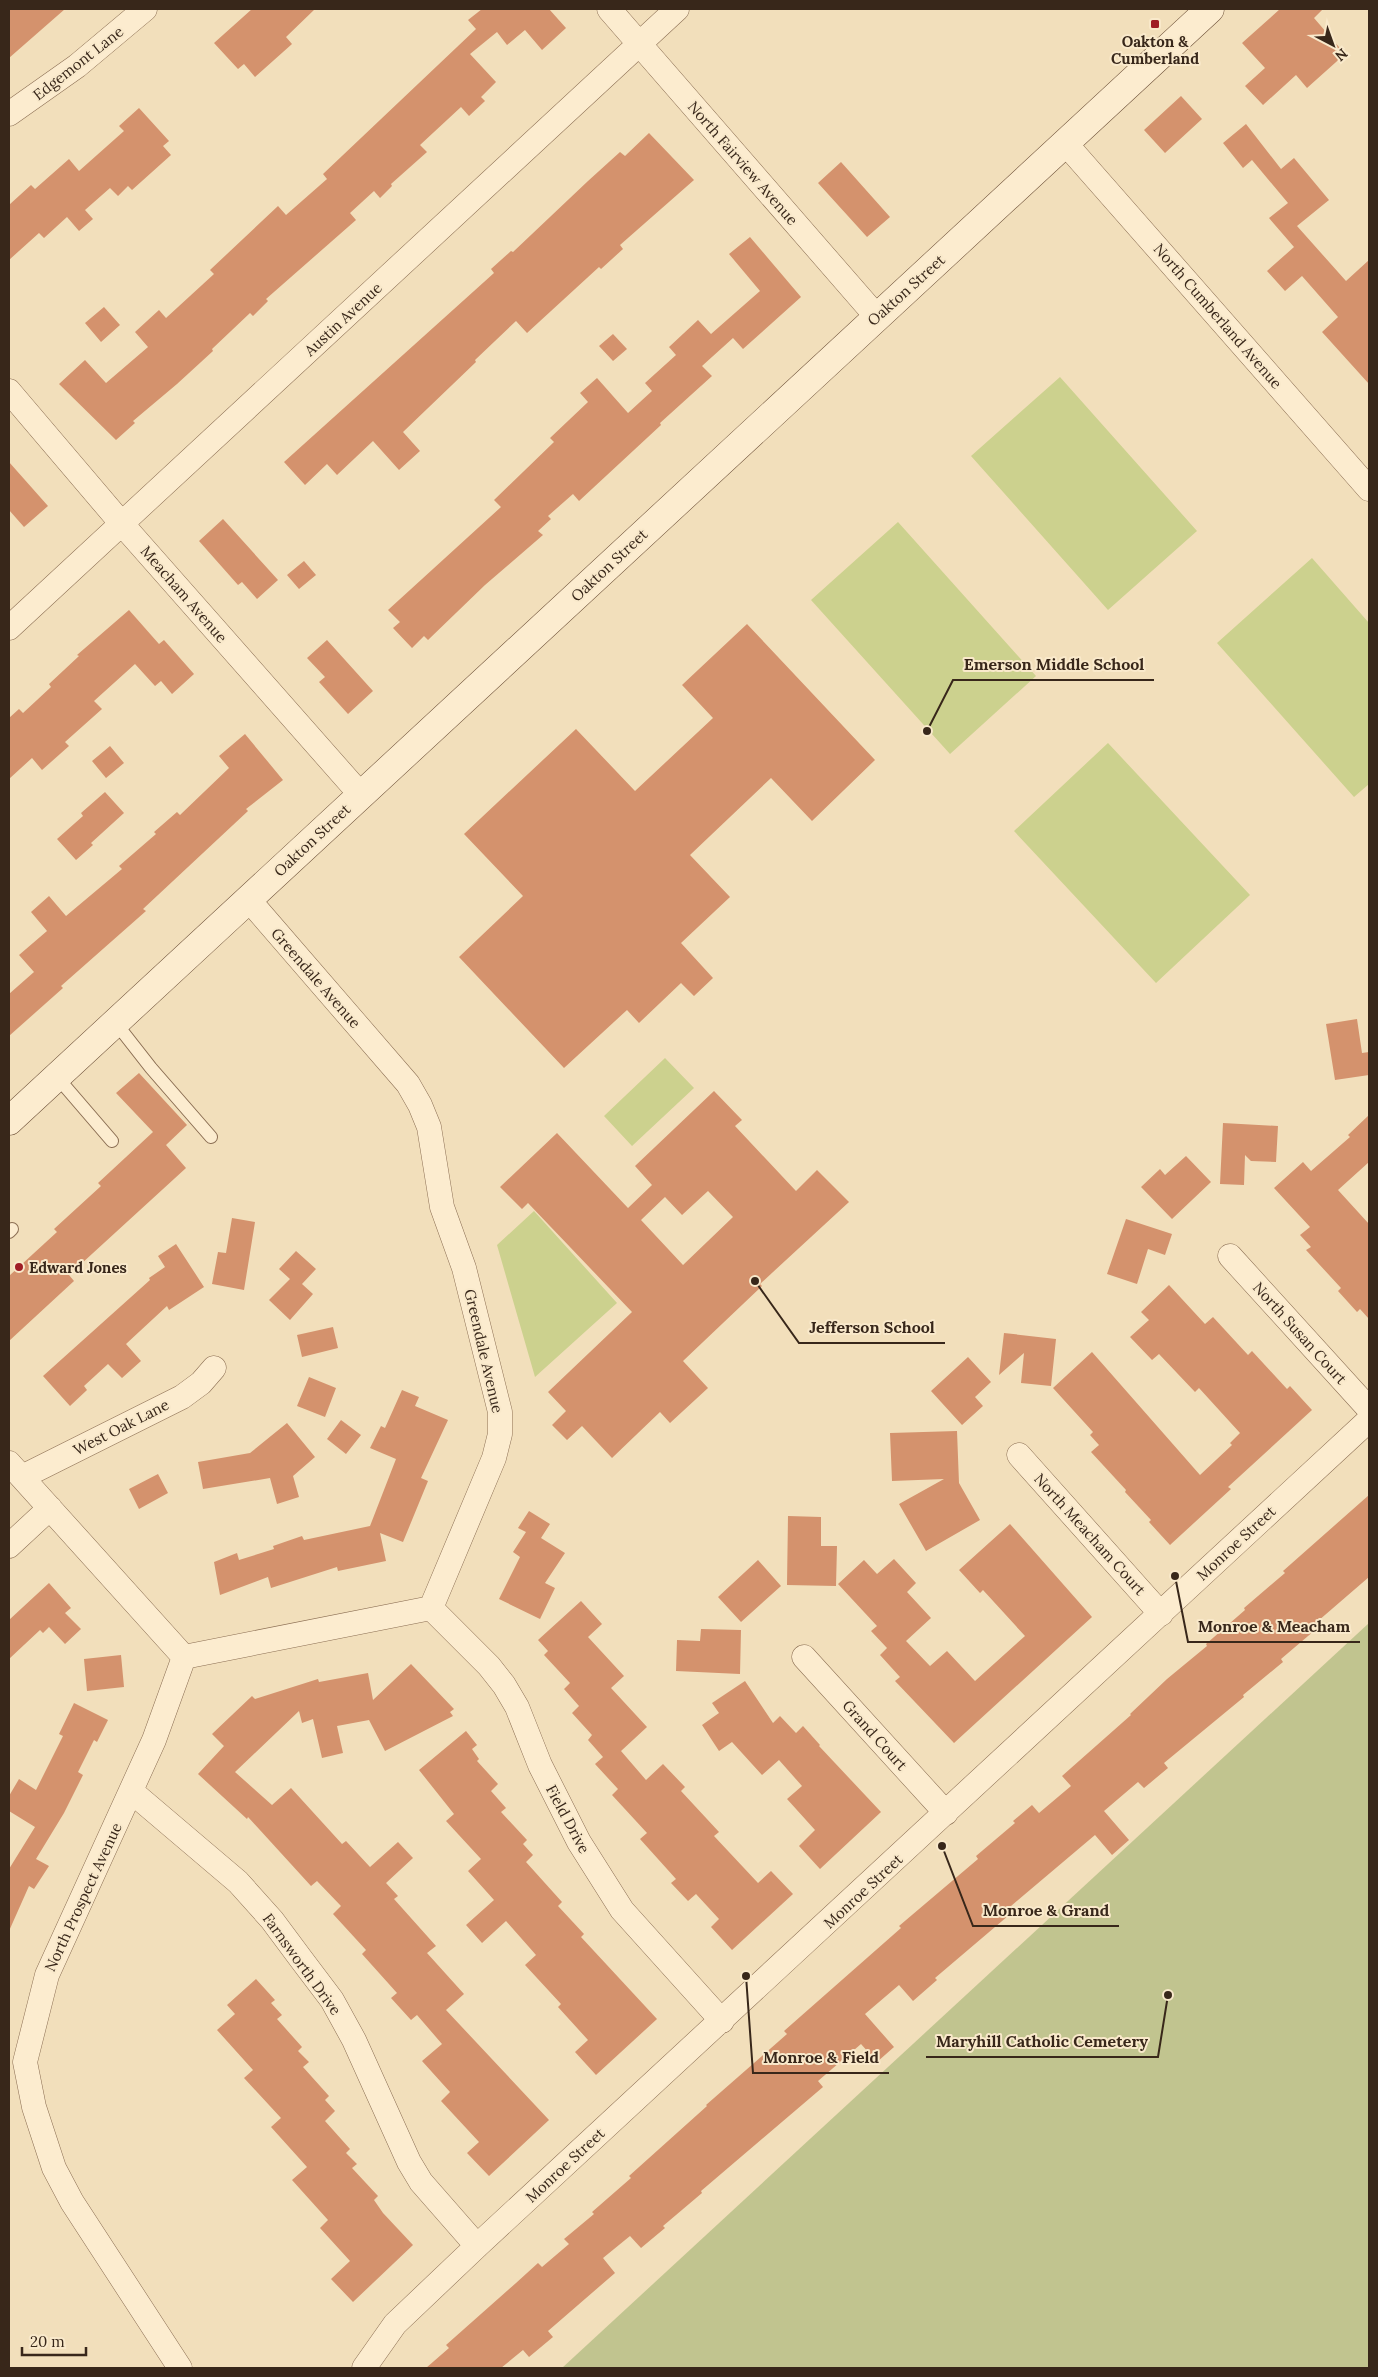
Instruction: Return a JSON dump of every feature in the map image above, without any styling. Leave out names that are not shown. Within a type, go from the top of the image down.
[{"type":"main road","name":"Oakton Street","points":[[9,1121],[1210,9]]},
{"type":"street","name":"Edgemont Lane","points":[[9,114],[77,66],[145,9]]},
{"type":"street","name":"North Fairview Avenue","points":[[608,9],[877,317]]},
{"type":"street","name":"Austin Avenue","points":[[9,628],[678,9]]},
{"type":"street","name":"North Cumberland Avenue","points":[[1066,144],[1369,489]]},
{"type":"street","name":"Meacham Avenue","points":[[9,391],[122,524],[361,795]]},
{"type":"street","name":"Greendale Avenue","points":[[248,899],[408,1084],[420,1105],[429,1127],[442,1207],[464,1268],[500,1412],[500,1434],[494,1458],[431,1608]]},
{"type":"street","name":"North Susan Court","points":[[1230,1256],[1369,1409]]},
{"type":"street","name":"West Oak Lane","points":[[15,1470],[182,1397],[201,1383],[214,1368]]},
{"type":"street","name":"Monroe Street","points":[[364,2368],[378,2345],[395,2324],[477,2246],[1369,1420]]},
{"type":"street","name":"North Meacham Court","points":[[1019,1455],[1161,1614]]},
{"type":"street","points":[[15,1470],[184,1657],[431,1608]]},
{"type":"street","points":[[9,1546],[50,1508]]},
{"type":"street","name":"Field Drive","points":[[431,1608],[489,1666],[504,1685],[517,1707],[540,1765],[578,1842],[622,1910],[722,2021]]},
{"type":"street","name":"North Prospect Avenue","points":[[180,2368],[72,2202],[54,2168],[17,2062],[47,1975],[132,1792],[154,1740],[184,1657]]},
{"type":"street","name":"Grand Court","points":[[804,1657],[946,1813]]},
{"type":"street","name":"Farnsworth Drive","points":[[132,1792],[238,1882],[272,1920],[296,1951],[332,2000],[354,2040],[409,2162],[421,2182],[477,2246]]},
{"type":"lane","points":[[115,1022],[151,1068],[211,1136]]},
{"type":"lane","points":[[57,1077],[112,1141]]},
{"type":"green space","points":[[1060,377],[1197,531],[1108,610],[971,456]]},
{"type":"green space","points":[[898,522],[1036,676],[950,754],[811,600]]},
{"type":"green space","points":[[1312,558],[1369,623],[1369,784],[1354,797],[1217,643]]},
{"type":"green space","points":[[1108,743],[1250,895],[1156,983],[1014,831]]},
{"type":"green space","points":[[665,1058],[694,1088],[632,1146],[604,1116]]},
{"type":"green space","points":[[534,1211],[617,1303],[535,1377],[497,1245]]},
{"type":"green space","points":[[1369,1623],[1369,2368],[562,2368]]},
{"type":"building","points":[[9,9],[65,9],[9,58]]},
{"type":"building","points":[[252,9],[315,9],[286,37],[292,44],[255,77],[244,64],[238,69],[214,43]]},
{"type":"building","points":[[482,9],[549,9],[566,28],[542,50],[525,30],[507,45],[497,32],[470,54],[496,82],[481,97],[485,101],[469,116],[461,107],[420,145],[427,152],[391,184],[392,186],[380,198],[374,191],[350,213],[356,220],[266,299],[268,301],[253,316],[250,313],[212,349],[213,351],[133,421],[135,423],[116,440],[59,384],[85,360],[106,383],[148,347],[135,332],[159,310],[166,318],[214,274],[210,270],[278,206],[286,215],[327,179],[323,174],[476,29],[468,20]]},
{"type":"building","points":[[1280,9],[1323,9],[1314,18],[1345,54],[1307,88],[1296,75],[1263,105],[1245,86],[1265,68],[1242,43]]},
{"type":"building","points":[[1181,96],[1202,119],[1165,153],[1144,130]]},
{"type":"building","points":[[139,108],[169,141],[163,146],[171,155],[132,190],[128,186],[118,196],[110,188],[85,210],[93,219],[79,231],[67,217],[44,238],[39,233],[9,260],[9,205],[31,185],[35,189],[69,159],[79,171],[124,131],[119,126]]},
{"type":"building","points":[[1246,124],[1281,169],[1294,158],[1329,200],[1297,226],[1346,281],[1369,260],[1369,384],[1322,332],[1338,317],[1302,276],[1285,291],[1267,271],[1294,247],[1269,218],[1288,203],[1252,160],[1243,168],[1223,143]]},
{"type":"building","points":[[649,133],[694,180],[620,245],[623,249],[601,269],[599,267],[527,333],[516,321],[475,360],[476,362],[403,432],[420,451],[399,470],[373,441],[337,475],[327,464],[305,485],[284,462],[494,273],[491,269],[511,251],[513,252],[620,152],[625,156]]},
{"type":"building","points":[[841,162],[890,217],[867,237],[818,183]]},
{"type":"building","points":[[750,237],[801,297],[743,349],[733,338],[702,366],[712,376],[579,501],[573,494],[548,516],[551,519],[538,531],[543,535],[485,585],[428,640],[424,636],[412,648],[393,628],[400,622],[388,610],[501,507],[494,500],[554,442],[550,438],[588,402],[580,393],[597,378],[628,413],[652,391],[645,383],[676,355],[669,347],[698,320],[711,334],[760,291],[729,254]]},
{"type":"building","points":[[104,307],[120,325],[101,342],[85,323]]},
{"type":"building","points":[[613,334],[627,349],[613,361],[599,346]]},
{"type":"building","points":[[9,462],[48,506],[24,527],[9,510]]},
{"type":"building","points":[[223,519],[278,580],[257,599],[242,582],[238,585],[199,541]]},
{"type":"building","points":[[304,561],[316,575],[299,589],[287,575]]},
{"type":"building","points":[[129,610],[159,644],[164,640],[194,674],[172,694],[161,681],[155,686],[135,664],[94,701],[102,709],[65,742],[69,746],[42,770],[32,758],[9,779],[9,718],[19,709],[23,713],[51,687],[49,684],[79,656],[77,655]]},
{"type":"building","points":[[747,624],[875,760],[812,821],[771,778],[690,855],[730,897],[681,943],[713,978],[694,996],[681,983],[639,1023],[627,1010],[564,1068],[459,957],[523,896],[464,834],[576,729],[635,791],[713,718],[682,685]]},
{"type":"building","points":[[327,640],[373,691],[348,714],[319,682],[325,677],[307,658]]},
{"type":"building","points":[[245,734],[283,780],[246,809],[248,811],[143,909],[146,911],[61,986],[63,988],[9,1036],[9,994],[34,972],[19,955],[47,931],[31,912],[49,896],[66,916],[122,869],[119,866],[156,834],[154,832],[177,812],[180,815],[229,768],[219,756]]},
{"type":"building","points":[[110,746],[124,763],[106,778],[92,761]]},
{"type":"building","points":[[105,792],[124,813],[91,843],[93,845],[76,860],[57,839],[83,816],[81,813]]},
{"type":"building","points":[[1357,1019],[1362,1053],[1369,1052],[1369,1075],[1335,1080],[1326,1024]]},
{"type":"building","points":[[139,1073],[187,1125],[166,1145],[186,1168],[69,1275],[74,1281],[9,1341],[9,1276],[57,1232],[54,1229],[101,1186],[98,1183],[153,1132],[116,1093]]},
{"type":"building","points":[[714,1091],[742,1120],[735,1126],[796,1191],[817,1170],[849,1202],[760,1284],[762,1286],[683,1361],[708,1388],[670,1423],[660,1412],[612,1458],[582,1426],[567,1440],[552,1425],[566,1411],[548,1392],[632,1312],[528,1203],[522,1209],[500,1187],[557,1133],[628,1208],[652,1185],[635,1166]],"holes":[[[708,1191],[733,1217],[683,1265],[641,1220],[665,1197],[682,1215]]]},
{"type":"building","points":[[1369,1115],[1369,1162],[1338,1190],[1369,1224],[1369,1319],[1360,1309],[1357,1312],[1338,1291],[1341,1288],[1306,1250],[1311,1247],[1300,1235],[1310,1227],[1274,1188],[1303,1162],[1311,1171],[1350,1137],[1348,1135]]},
{"type":"building","points":[[1223,1123],[1278,1126],[1276,1162],[1251,1161],[1245,1155],[1244,1185],[1220,1184]]},
{"type":"building","points":[[1186,1156],[1211,1182],[1172,1219],[1141,1187],[1160,1169],[1165,1175]]},
{"type":"building","points":[[232,1218],[255,1222],[244,1290],[212,1284],[218,1252],[226,1253]]},
{"type":"building","points":[[1126,1219],[1172,1234],[1165,1255],[1148,1249],[1137,1284],[1107,1274]]},
{"type":"building","points":[[176,1244],[204,1287],[169,1310],[167,1306],[126,1344],[141,1361],[122,1378],[108,1364],[84,1386],[87,1390],[70,1406],[43,1376],[150,1280],[149,1278],[165,1267],[158,1256]]},
{"type":"building","points":[[296,1251],[316,1269],[302,1284],[313,1294],[290,1320],[269,1300],[290,1279],[279,1269]]},
{"type":"building","points":[[1169,1285],[1205,1324],[1213,1317],[1248,1355],[1252,1351],[1287,1389],[1290,1386],[1312,1410],[1228,1487],[1231,1489],[1170,1545],[1149,1522],[1151,1520],[1125,1492],[1126,1490],[1091,1452],[1099,1445],[1090,1435],[1093,1432],[1053,1388],[1092,1352],[1200,1475],[1232,1445],[1230,1443],[1240,1433],[1199,1388],[1195,1392],[1159,1354],[1152,1360],[1130,1337],[1149,1320],[1141,1312]]},
{"type":"building","points":[[333,1327],[338,1348],[302,1357],[297,1335]]},
{"type":"building","points":[[1004,1333],[1056,1339],[1051,1386],[1021,1383],[1024,1353],[999,1375]]},
{"type":"building","points":[[968,1357],[991,1382],[975,1397],[983,1406],[962,1425],[931,1391]]},
{"type":"building","points":[[309,1377],[336,1388],[325,1417],[297,1406]]},
{"type":"building","points":[[402,1390],[419,1397],[415,1406],[448,1420],[421,1478],[428,1481],[403,1542],[380,1533],[386,1561],[338,1571],[337,1567],[271,1588],[268,1577],[220,1595],[214,1562],[237,1553],[239,1560],[274,1549],[273,1546],[302,1536],[304,1540],[370,1526],[396,1459],[370,1448],[381,1426],[385,1428]]},
{"type":"building","points":[[341,1420],[361,1435],[346,1454],[327,1439]]},
{"type":"building","points":[[287,1423],[315,1457],[293,1476],[299,1497],[277,1504],[270,1478],[203,1489],[198,1462],[250,1453]]},
{"type":"building","points":[[957,1431],[959,1483],[980,1520],[926,1551],[899,1504],[944,1479],[892,1481],[890,1433]]},
{"type":"building","points":[[158,1474],[168,1493],[139,1509],[129,1489]]},
{"type":"building","points":[[1369,1495],[1369,1577],[1318,1621],[1321,1625],[1281,1659],[1283,1662],[1164,1763],[1168,1768],[1144,1788],[1138,1782],[1104,1811],[1129,1840],[1112,1855],[1095,1835],[1011,1906],[1015,1910],[935,1978],[937,1980],[913,2001],[899,1985],[865,2014],[894,2047],[877,2062],[861,2044],[818,2081],[823,2087],[701,2191],[702,2193],[663,2226],[665,2228],[641,2248],[630,2236],[603,2258],[615,2273],[548,2331],[553,2337],[529,2357],[523,2350],[501,2368],[426,2368],[449,2348],[446,2345],[538,2263],[542,2267],[569,2244],[564,2239],[594,2214],[592,2212],[631,2178],[629,2176],[787,2034],[784,2031],[901,1928],[899,1926],[978,1859],[976,1856],[1015,1823],[1013,1821],[1032,1805],[1039,1813],[1071,1786],[1062,1776],[1131,1715],[1167,1679],[1207,1646],[1206,1644],[1245,1610],[1244,1608],[1285,1573],[1283,1571]]},
{"type":"building","points":[[529,1511],[550,1524],[541,1538],[565,1553],[545,1583],[555,1588],[540,1619],[499,1599],[520,1557],[513,1552],[526,1532],[518,1528]]},
{"type":"building","points":[[788,1516],[821,1517],[821,1546],[837,1546],[836,1586],[787,1585]]},
{"type":"building","points":[[1010,1524],[1092,1617],[954,1743],[895,1681],[900,1677],[880,1655],[887,1648],[871,1631],[877,1626],[838,1584],[864,1560],[877,1574],[894,1559],[916,1583],[907,1592],[931,1618],[906,1641],[930,1666],[947,1651],[975,1681],[1025,1636],[983,1590],[980,1593],[959,1570]]},
{"type":"building","points":[[758,1560],[781,1586],[741,1622],[718,1597]]},
{"type":"building","points":[[49,1583],[71,1608],[65,1613],[81,1629],[65,1644],[49,1627],[43,1633],[40,1630],[9,1659],[9,1620]]},
{"type":"building","points":[[581,1601],[602,1624],[588,1637],[624,1676],[611,1688],[647,1727],[621,1751],[646,1780],[663,1764],[685,1787],[681,1791],[719,1832],[714,1836],[758,1883],[771,1871],[793,1894],[732,1950],[711,1927],[719,1919],[696,1894],[688,1901],[671,1883],[676,1879],[640,1839],[647,1833],[612,1795],[618,1789],[595,1764],[603,1757],[588,1740],[592,1735],[572,1713],[579,1706],[564,1689],[570,1683],[544,1655],[548,1651],[538,1640]]},
{"type":"building","points":[[701,1629],[741,1630],[740,1674],[676,1671],[677,1640],[700,1641]]},
{"type":"building","points":[[121,1655],[124,1687],[87,1691],[84,1659]]},
{"type":"building","points":[[411,1664],[454,1709],[450,1712],[453,1716],[385,1751],[369,1720],[337,1726],[343,1753],[322,1758],[313,1719],[302,1723],[299,1711],[235,1772],[272,1805],[291,1788],[342,1844],[346,1841],[370,1867],[398,1842],[413,1858],[386,1883],[398,1896],[394,1899],[436,1946],[427,1953],[464,1994],[446,2010],[549,2120],[489,2176],[467,2153],[479,2142],[441,2101],[450,2092],[422,2061],[442,2044],[417,2015],[411,2020],[391,1998],[397,1993],[362,1954],[366,1950],[333,1914],[341,1906],[317,1881],[311,1886],[248,1817],[247,1819],[198,1774],[224,1746],[212,1734],[252,1696],[255,1699],[318,1679],[319,1682],[368,1673],[373,1700]]},
{"type":"building","points":[[745,1681],[773,1723],[780,1716],[796,1733],[803,1726],[819,1746],[881,1812],[820,1869],[799,1846],[815,1830],[787,1799],[802,1786],[779,1760],[762,1775],[732,1742],[719,1751],[702,1725],[719,1713],[712,1703]]},
{"type":"building","points":[[74,1703],[108,1720],[97,1742],[94,1740],[78,1772],[83,1775],[64,1813],[36,1859],[49,1866],[34,1889],[29,1886],[9,1931],[9,1869],[35,1827],[9,1811],[9,1796],[19,1779],[36,1790],[63,1736],[59,1734]]},
{"type":"building","points":[[466,1731],[477,1745],[472,1749],[479,1759],[477,1761],[498,1784],[491,1791],[506,1808],[501,1812],[527,1840],[523,1844],[533,1855],[526,1862],[562,1902],[558,1906],[584,1934],[581,1937],[657,2019],[596,2075],[575,2052],[588,2040],[558,2007],[561,2004],[525,1965],[536,1955],[506,1921],[482,1943],[466,1925],[494,1900],[468,1871],[481,1859],[446,1821],[454,1814],[419,1770]]},
{"type":"building","points":[[256,1979],[275,2000],[271,2003],[282,2015],[277,2019],[302,2047],[298,2051],[309,2062],[303,2067],[329,2096],[325,2100],[335,2111],[325,2121],[350,2149],[346,2153],[357,2164],[352,2168],[378,2196],[374,2200],[383,2213],[413,2245],[353,2302],[331,2279],[350,2261],[320,2228],[328,2220],[292,2180],[307,2167],[271,2127],[281,2118],[244,2078],[253,2070],[217,2030],[235,2014],[227,2005]]},
{"type":"place","name":"Oakton & Cumberland","points":[[1155,24]]},
{"type":"place","name":"Emerson Middle School","points":[[927,731]]},
{"type":"place","name":"Edward Jones","points":[[19,1267]]},
{"type":"place","name":"Jefferson School","points":[[755,1281]]},
{"type":"place","name":"Monroe & Meacham","points":[[1175,1576]]},
{"type":"place","name":"Monroe & Grand","points":[[942,1846]]},
{"type":"place","name":"Monroe & Field","points":[[746,1976]]},
{"type":"place","name":"Maryhill Catholic Cemetery","points":[[1168,1995]]}]
